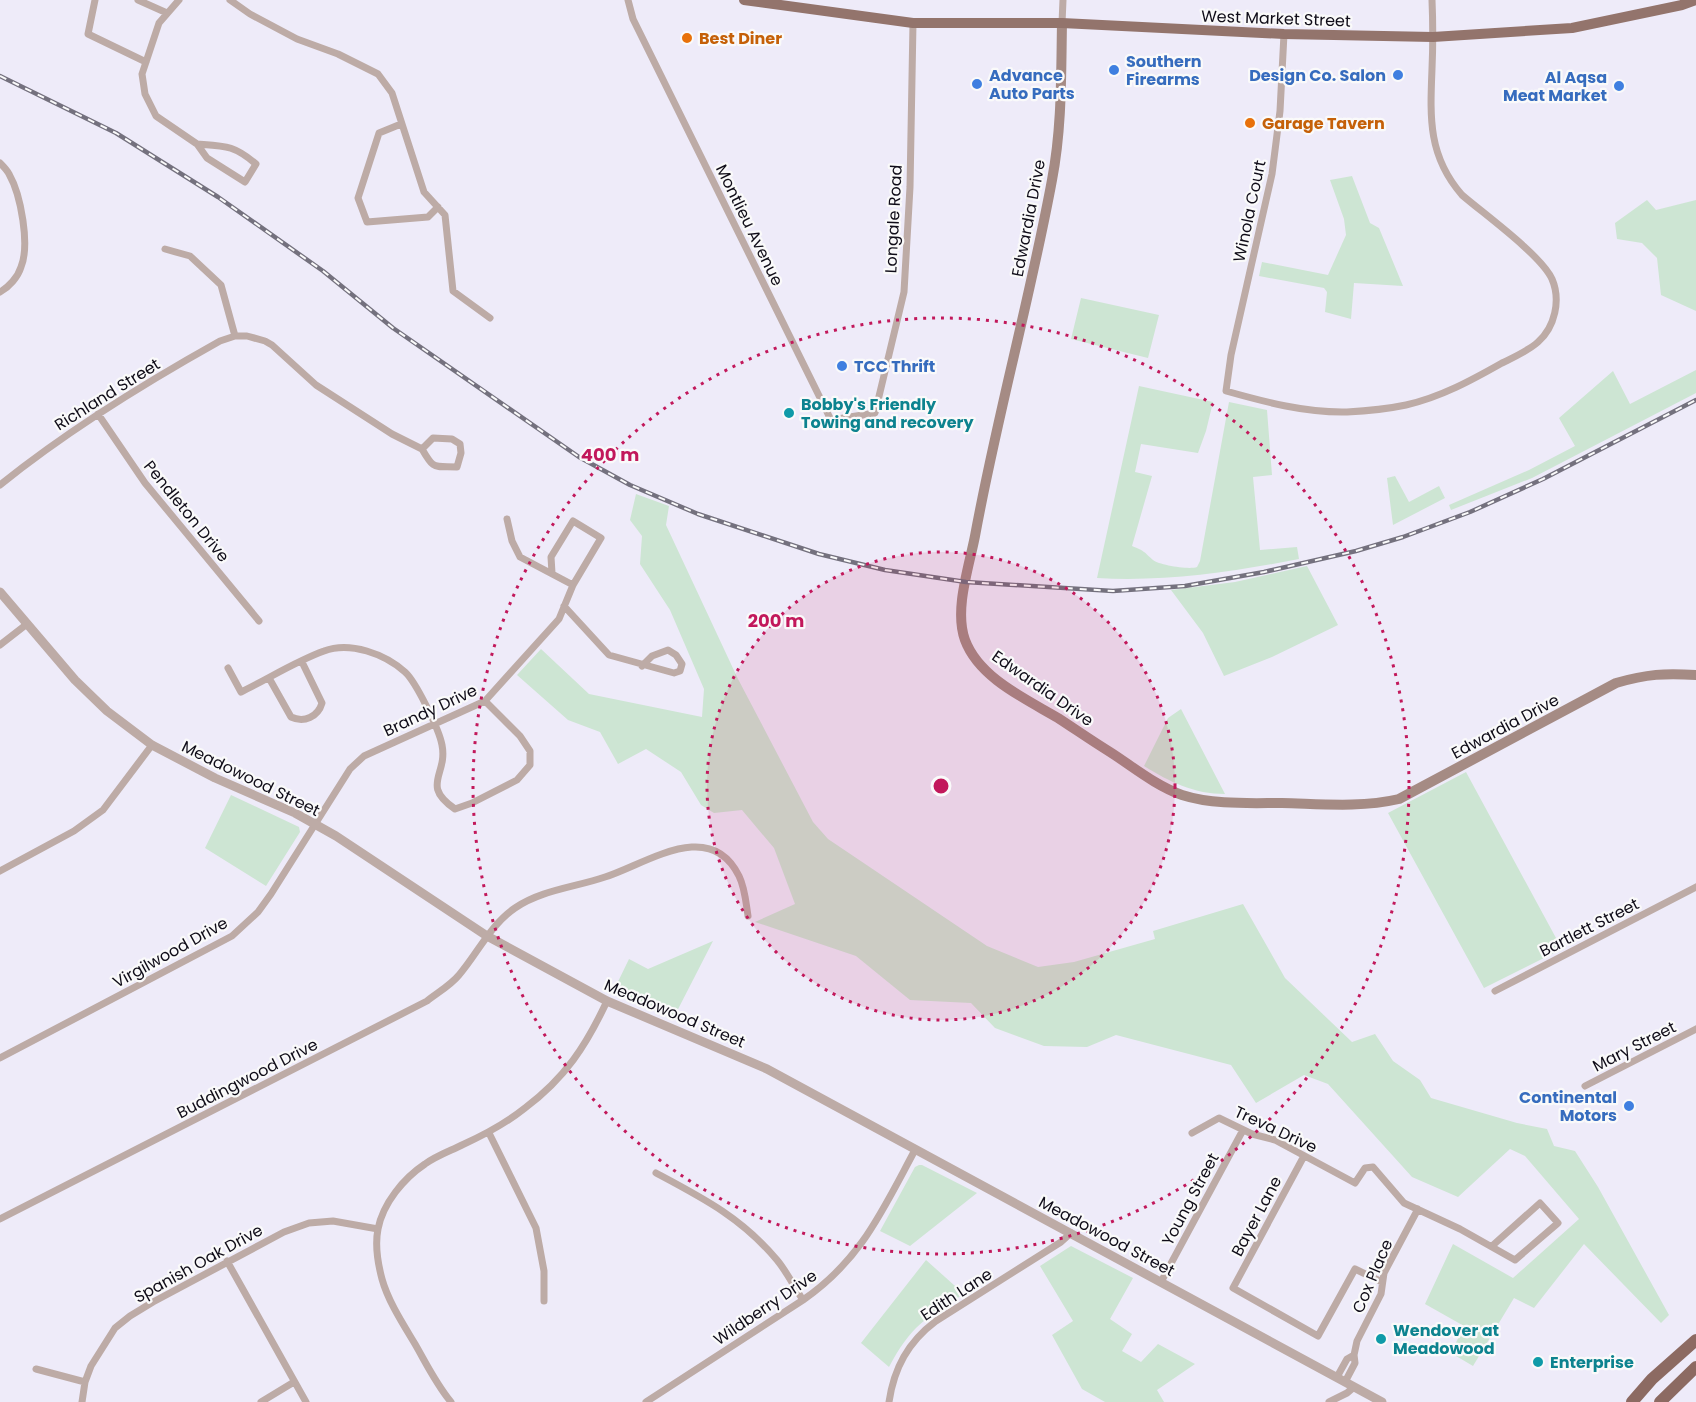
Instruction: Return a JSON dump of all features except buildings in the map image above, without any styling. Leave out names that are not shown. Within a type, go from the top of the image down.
[{"type":"highway","points":[[1632,1402],[1652,1379],[1696,1341]]},
{"type":"highway","points":[[1660,1402],[1696,1367]]},
{"type":"main road","name":"West Market Street","points":[[744,0],[913,23],[1062,23],[1284,34],[1433,37],[1572,28],[1696,0]]},
{"type":"main road","name":"Edwardia Drive","points":[[1062,23],[1059,127],[1052,178],[1021,327],[985,481],[961,605],[961,627],[965,642],[982,666],[1034,704],[1157,782],[1182,795],[1202,800],[1227,802],[1326,805],[1362,805],[1399,799],[1616,683],[1642,675],[1696,675]]},
{"type":"street","points":[[95,0],[88,34],[146,62]]},
{"type":"street","points":[[138,0],[166,13]]},
{"type":"street","points":[[179,0],[159,23],[142,74],[145,94],[156,116],[197,144],[207,158],[245,182],[256,164],[242,151],[225,146],[197,144]]},
{"type":"street","points":[[230,0],[249,14],[297,39],[338,54],[378,74],[392,93],[424,192],[445,215],[453,291],[490,318]]},
{"type":"street","name":"Montlieu Avenue","points":[[628,0],[633,19],[831,420],[875,413]]},
{"type":"street","points":[[1062,0],[1062,23]]},
{"type":"street","points":[[1432,0],[1433,37]]},
{"type":"street","name":"Longale Road","points":[[875,413],[903,292],[910,187],[913,23]]},
{"type":"street","name":"Winola Court","points":[[1284,34],[1280,111],[1272,174],[1231,356],[1226,391],[1296,408],[1331,412],[1380,410],[1407,405],[1450,390],[1522,353],[1538,342],[1550,325],[1556,307],[1554,285],[1548,272],[1535,257],[1462,195],[1450,181],[1438,157],[1431,124],[1433,37]]},
{"type":"street","points":[[401,124],[379,133],[358,198],[367,222],[428,217],[438,207]]},
{"type":"street","points":[[0,163],[9,173],[16,193],[25,238],[21,268],[14,280],[0,292]]},
{"type":"street","points":[[165,249],[190,256],[221,285],[235,336],[256,337],[272,345],[316,385],[392,434],[422,449],[426,461],[433,466],[457,467],[461,453],[460,444],[452,439],[433,438],[422,449]]},
{"type":"street","name":"Richland Street","points":[[0,485],[59,440],[98,414],[219,341],[235,336]]},
{"type":"street","name":"Pendleton Drive","points":[[98,414],[145,483],[259,621]]},
{"type":"street","points":[[507,519],[512,541],[520,557],[573,585]]},
{"type":"street","name":"Brandy Drive","points":[[315,825],[350,769],[364,756],[485,701],[558,619],[573,585],[601,538],[573,521],[551,557],[552,573]]},
{"type":"street","name":"Meadowood Street","points":[[0,592],[75,680],[99,703],[152,745],[192,767],[274,803],[336,836],[487,936],[607,1001],[767,1069],[1382,1402]]},
{"type":"street","points":[[564,606],[609,655],[642,666],[674,673],[680,671],[682,664],[676,655],[668,650],[652,656],[642,666]]},
{"type":"street","points":[[0,645],[27,624]]},
{"type":"street","points":[[228,668],[241,692],[326,650],[351,648],[382,656],[407,673],[436,724],[442,747],[442,765],[435,782],[441,799],[455,809],[480,800],[517,780],[530,765],[530,751],[520,736],[485,701]]},
{"type":"street","points":[[269,678],[291,717],[302,720],[311,717],[320,709],[322,703],[302,662]]},
{"type":"street","points":[[0,871],[74,831],[102,810],[152,745]]},
{"type":"street","name":"Virgilwood Drive","points":[[0,1058],[232,936],[258,912],[315,825]]},
{"type":"street","name":"Buddingwood Drive","points":[[0,1219],[427,1000],[457,978],[487,936],[504,917],[527,901],[608,876],[681,847],[694,846],[709,849],[723,856],[730,863],[742,883],[748,916]]},
{"type":"street","name":"Bartlett Street","points":[[1494,991],[1696,887]]},
{"type":"street","points":[[451,1402],[443,1392],[382,1280],[377,1249],[378,1229],[394,1195],[410,1175],[428,1162],[489,1133],[525,1108],[564,1073],[580,1053],[607,1001]]},
{"type":"street","name":"Mary Street","points":[[1585,1086],[1696,1029]]},
{"type":"street","name":"Treva Drive","points":[[1192,1133],[1219,1118],[1243,1130],[1275,1140],[1355,1184],[1365,1168],[1373,1167],[1399,1199],[1515,1260],[1557,1223],[1540,1203],[1492,1246]]},
{"type":"street","name":"Young Street","points":[[1161,1282],[1243,1130]]},
{"type":"street","points":[[489,1133],[536,1228],[544,1271],[544,1301]]},
{"type":"street","name":"Wildberry Drive","points":[[646,1402],[823,1286],[841,1269],[865,1240],[915,1150]]},
{"type":"street","name":"Bayer Lane","points":[[1304,1155],[1233,1288],[1318,1336],[1355,1269],[1382,1282]]},
{"type":"street","points":[[656,1173],[714,1204],[739,1222],[777,1261],[802,1300]]},
{"type":"street","name":"Cox Place","points":[[1329,1402],[1347,1393],[1345,1382],[1347,1359],[1354,1354],[1381,1294],[1384,1274],[1418,1209]]},
{"type":"street","name":"Spanish Oak Drive","points":[[81,1402],[91,1366],[115,1328],[130,1316],[227,1261],[284,1232],[309,1223],[333,1221],[378,1229]]},
{"type":"street","name":"Edith Lane","points":[[889,1402],[898,1365],[919,1335],[936,1321],[1061,1242],[1071,1233]]},
{"type":"street","points":[[227,1261],[306,1402]]},
{"type":"street","points":[[36,1369],[85,1382]]},
{"type":"street","points":[[261,1402],[294,1383]]},
{"type":"green space","points":[[1352,176],[1370,223],[1379,228],[1403,286],[1354,283],[1351,319],[1325,312],[1327,292],[1324,288],[1259,276],[1262,262],[1328,275],[1346,235],[1344,219],[1330,180]]},
{"type":"green space","points":[[1647,200],[1656,210],[1696,200],[1696,311],[1661,295],[1657,258],[1642,243],[1617,239],[1615,223]]},
{"type":"green space","points":[[1081,298],[1159,315],[1148,358],[1071,339]]},
{"type":"green space","points":[[1696,370],[1696,393],[1532,478],[1451,510],[1449,505],[1529,470],[1575,446],[1559,418],[1613,371],[1630,404]]},
{"type":"green space","points":[[1139,386],[1213,402],[1198,453],[1141,444],[1135,472],[1152,476],[1132,546],[1161,564],[1197,567],[1200,561],[1229,402],[1267,410],[1272,475],[1253,477],[1260,550],[1297,547],[1299,559],[1198,575],[1148,579],[1097,578]]},
{"type":"green space","points":[[1395,476],[1409,502],[1439,486],[1445,498],[1393,525],[1387,478]]},
{"type":"green space","points":[[636,494],[669,506],[666,525],[738,679],[813,822],[828,839],[987,946],[1038,967],[1074,962],[1155,939],[1153,931],[1243,904],[1285,978],[1352,1042],[1375,1034],[1393,1061],[1420,1080],[1431,1098],[1517,1123],[1547,1129],[1554,1146],[1575,1151],[1598,1187],[1669,1315],[1661,1323],[1584,1244],[1534,1308],[1514,1298],[1473,1366],[1451,1353],[1464,1326],[1425,1304],[1453,1244],[1513,1278],[1579,1219],[1525,1156],[1510,1149],[1458,1197],[1412,1177],[1328,1084],[1304,1075],[1256,1103],[1231,1065],[1116,1035],[1087,1047],[1044,1046],[995,1028],[971,1003],[910,1000],[856,956],[755,922],[795,904],[774,848],[742,810],[714,813],[701,805],[681,772],[646,749],[618,764],[600,732],[568,720],[517,675],[541,649],[589,694],[702,717],[704,689],[670,610],[640,564],[642,536],[630,520]]},
{"type":"green space","points":[[1307,566],[1338,625],[1272,657],[1224,676],[1203,633],[1171,590],[1235,582]]},
{"type":"green space","points":[[1181,709],[1225,794],[1203,792],[1183,786],[1144,766],[1168,718]]},
{"type":"green space","points":[[1466,772],[1562,949],[1484,988],[1388,813]]},
{"type":"green space","points":[[231,795],[299,827],[300,832],[266,886],[205,848]]},
{"type":"green space","points":[[713,941],[673,1019],[613,992],[629,959],[648,969]]},
{"type":"green space","points":[[919,1165],[977,1193],[910,1246],[880,1231],[915,1167]]},
{"type":"green space","points":[[1071,1246],[1133,1278],[1110,1319],[1132,1334],[1122,1351],[1141,1362],[1158,1344],[1195,1364],[1157,1390],[1164,1402],[1105,1402],[1082,1389],[1052,1335],[1073,1321],[1040,1266]]},
{"type":"green space","points":[[926,1260],[964,1294],[920,1324],[912,1332],[889,1367],[861,1343]]},
{"type":"railway","points":[[0,76],[116,133],[218,197],[323,271],[393,328],[579,457],[630,485],[698,514],[819,554],[885,570],[966,582],[1113,591],[1185,586],[1264,572],[1356,551],[1403,537],[1470,512],[1543,479],[1696,400]]},
{"type":"place","name":"Best Diner","points":[[687,38]]},
{"type":"place","name":"Southern Firearms","points":[[1114,70]]},
{"type":"place","name":"Design Co. Salon","points":[[1398,75]]},
{"type":"place","name":"Advance Auto Parts","points":[[977,84]]},
{"type":"place","name":"Al Aqsa Meat Market","points":[[1619,86]]},
{"type":"place","name":"Garage Tavern","points":[[1250,123]]},
{"type":"place","name":"TCC Thrift","points":[[842,366]]},
{"type":"place","name":"Bobby's Friendly Towing and recovery","points":[[789,413]]},
{"type":"place","name":"Continental Motors","points":[[1629,1106]]},
{"type":"place","name":"Wendover at Meadowood","points":[[1381,1339]]},
{"type":"place","name":"Enterprise","points":[[1538,1362]]}]
